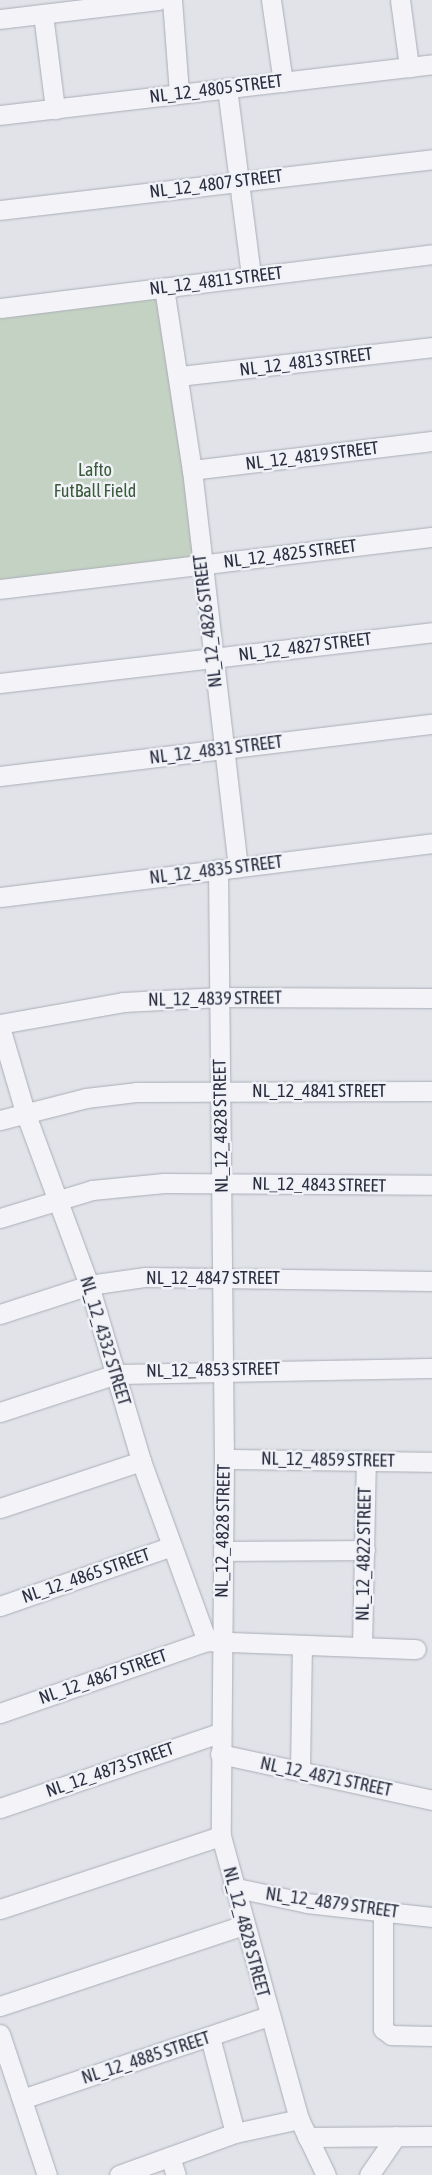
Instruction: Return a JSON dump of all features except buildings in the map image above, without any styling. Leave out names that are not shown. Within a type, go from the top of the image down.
[{"type":"street","points":[[0,19],[159,0]]},
{"type":"street","points":[[172,0],[179,93]]},
{"type":"street","points":[[271,0],[282,82]]},
{"type":"street","points":[[400,0],[409,67]]},
{"type":"street","points":[[43,14],[55,109]]},
{"type":"street","name":"NL_12_4805 STREET","points":[[0,115],[432,64]]},
{"type":"street","points":[[227,88],[251,276]]},
{"type":"street","name":"NL_12_4807 STREET","points":[[0,210],[432,159]]},
{"type":"street","name":"NL_12_4811 STREET","points":[[0,308],[432,254]]},
{"type":"street","name":"NL_12_4826 STREET","points":[[164,288],[192,470],[238,867]]},
{"type":"street","name":"NL_12_4813 STREET","points":[[179,376],[432,347]]},
{"type":"street","name":"NL_12_4819 STREET","points":[[192,470],[432,441]]},
{"type":"street","name":"NL_12_4825 STREET","points":[[0,589],[432,537]]},
{"type":"street","name":"NL_12_4827 STREET","points":[[0,683],[432,632]]},
{"type":"street","name":"NL_12_4831 STREET","points":[[0,776],[432,724]]},
{"type":"street","name":"NL_12_4835 STREET","points":[[0,897],[432,843]]},
{"type":"street","name":"NL_12_4828 STREET","points":[[218,869],[224,1276],[224,1459],[223,1551],[214,1640],[220,1754],[221,1836],[232,1887],[299,2119],[326,2175]]},
{"type":"street","name":"NL_12_4839 STREET","points":[[0,1026],[123,1002],[221,997],[432,998]]},
{"type":"street","name":"NL_12_4332 STREET","points":[[0,1026],[25,1112],[89,1285],[140,1461],[172,1546],[214,1640]]},
{"type":"street","name":"NL_12_4841 STREET","points":[[0,1120],[25,1112],[136,1092],[220,1090],[432,1092]]},
{"type":"street","name":"NL_12_4843 STREET","points":[[0,1218],[58,1199],[128,1186],[222,1184],[432,1185]]},
{"type":"street","name":"NL_12_4847 STREET","points":[[0,1314],[89,1285],[145,1277],[224,1276],[432,1281]]},
{"type":"street","name":"NL_12_4853 STREET","points":[[0,1412],[116,1374],[223,1369],[432,1368]]},
{"type":"street","name":"NL_12_4859 STREET","points":[[224,1459],[432,1462]]},
{"type":"street","name":"NL_12_4822 STREET","points":[[362,1647],[366,1460]]},
{"type":"street","points":[[0,1508],[140,1461]]},
{"type":"street","name":"NL_12_4865 STREET","points":[[0,1606],[172,1546]]},
{"type":"street","points":[[223,1551],[365,1550]]},
{"type":"street","name":"NL_12_4867 STREET","points":[[0,1713],[214,1640],[416,1649]]},
{"type":"street","points":[[300,1770],[302,1644]]},
{"type":"street","name":"NL_12_4873 STREET","points":[[0,1808],[219,1733]]},
{"type":"street","name":"NL_12_4871 STREET","points":[[220,1754],[432,1800]]},
{"type":"street","points":[[0,1910],[221,1836]]},
{"type":"street","name":"NL_12_4879 STREET","points":[[232,1887],[307,1903],[432,1916]]},
{"type":"street","points":[[383,1912],[383,2029],[391,2036],[432,2036]]},
{"type":"street","points":[[0,2006],[243,1925]]},
{"type":"street","name":"NL_12_4885 STREET","points":[[22,2099],[268,2016]]},
{"type":"street","points":[[0,2034],[7,2079],[22,2099],[47,2175]]},
{"type":"street","points":[[210,2037],[235,2133]]},
{"type":"street","points":[[120,2175],[173,2166],[235,2133],[299,2119]]},
{"type":"street","points":[[370,2175],[396,2136]]},
{"type":"street","points":[[307,2137],[432,2136]]},
{"type":"green space","name":"Lafto FutBall Field","points":[[162,289],[203,565],[0,592],[0,310]]}]
